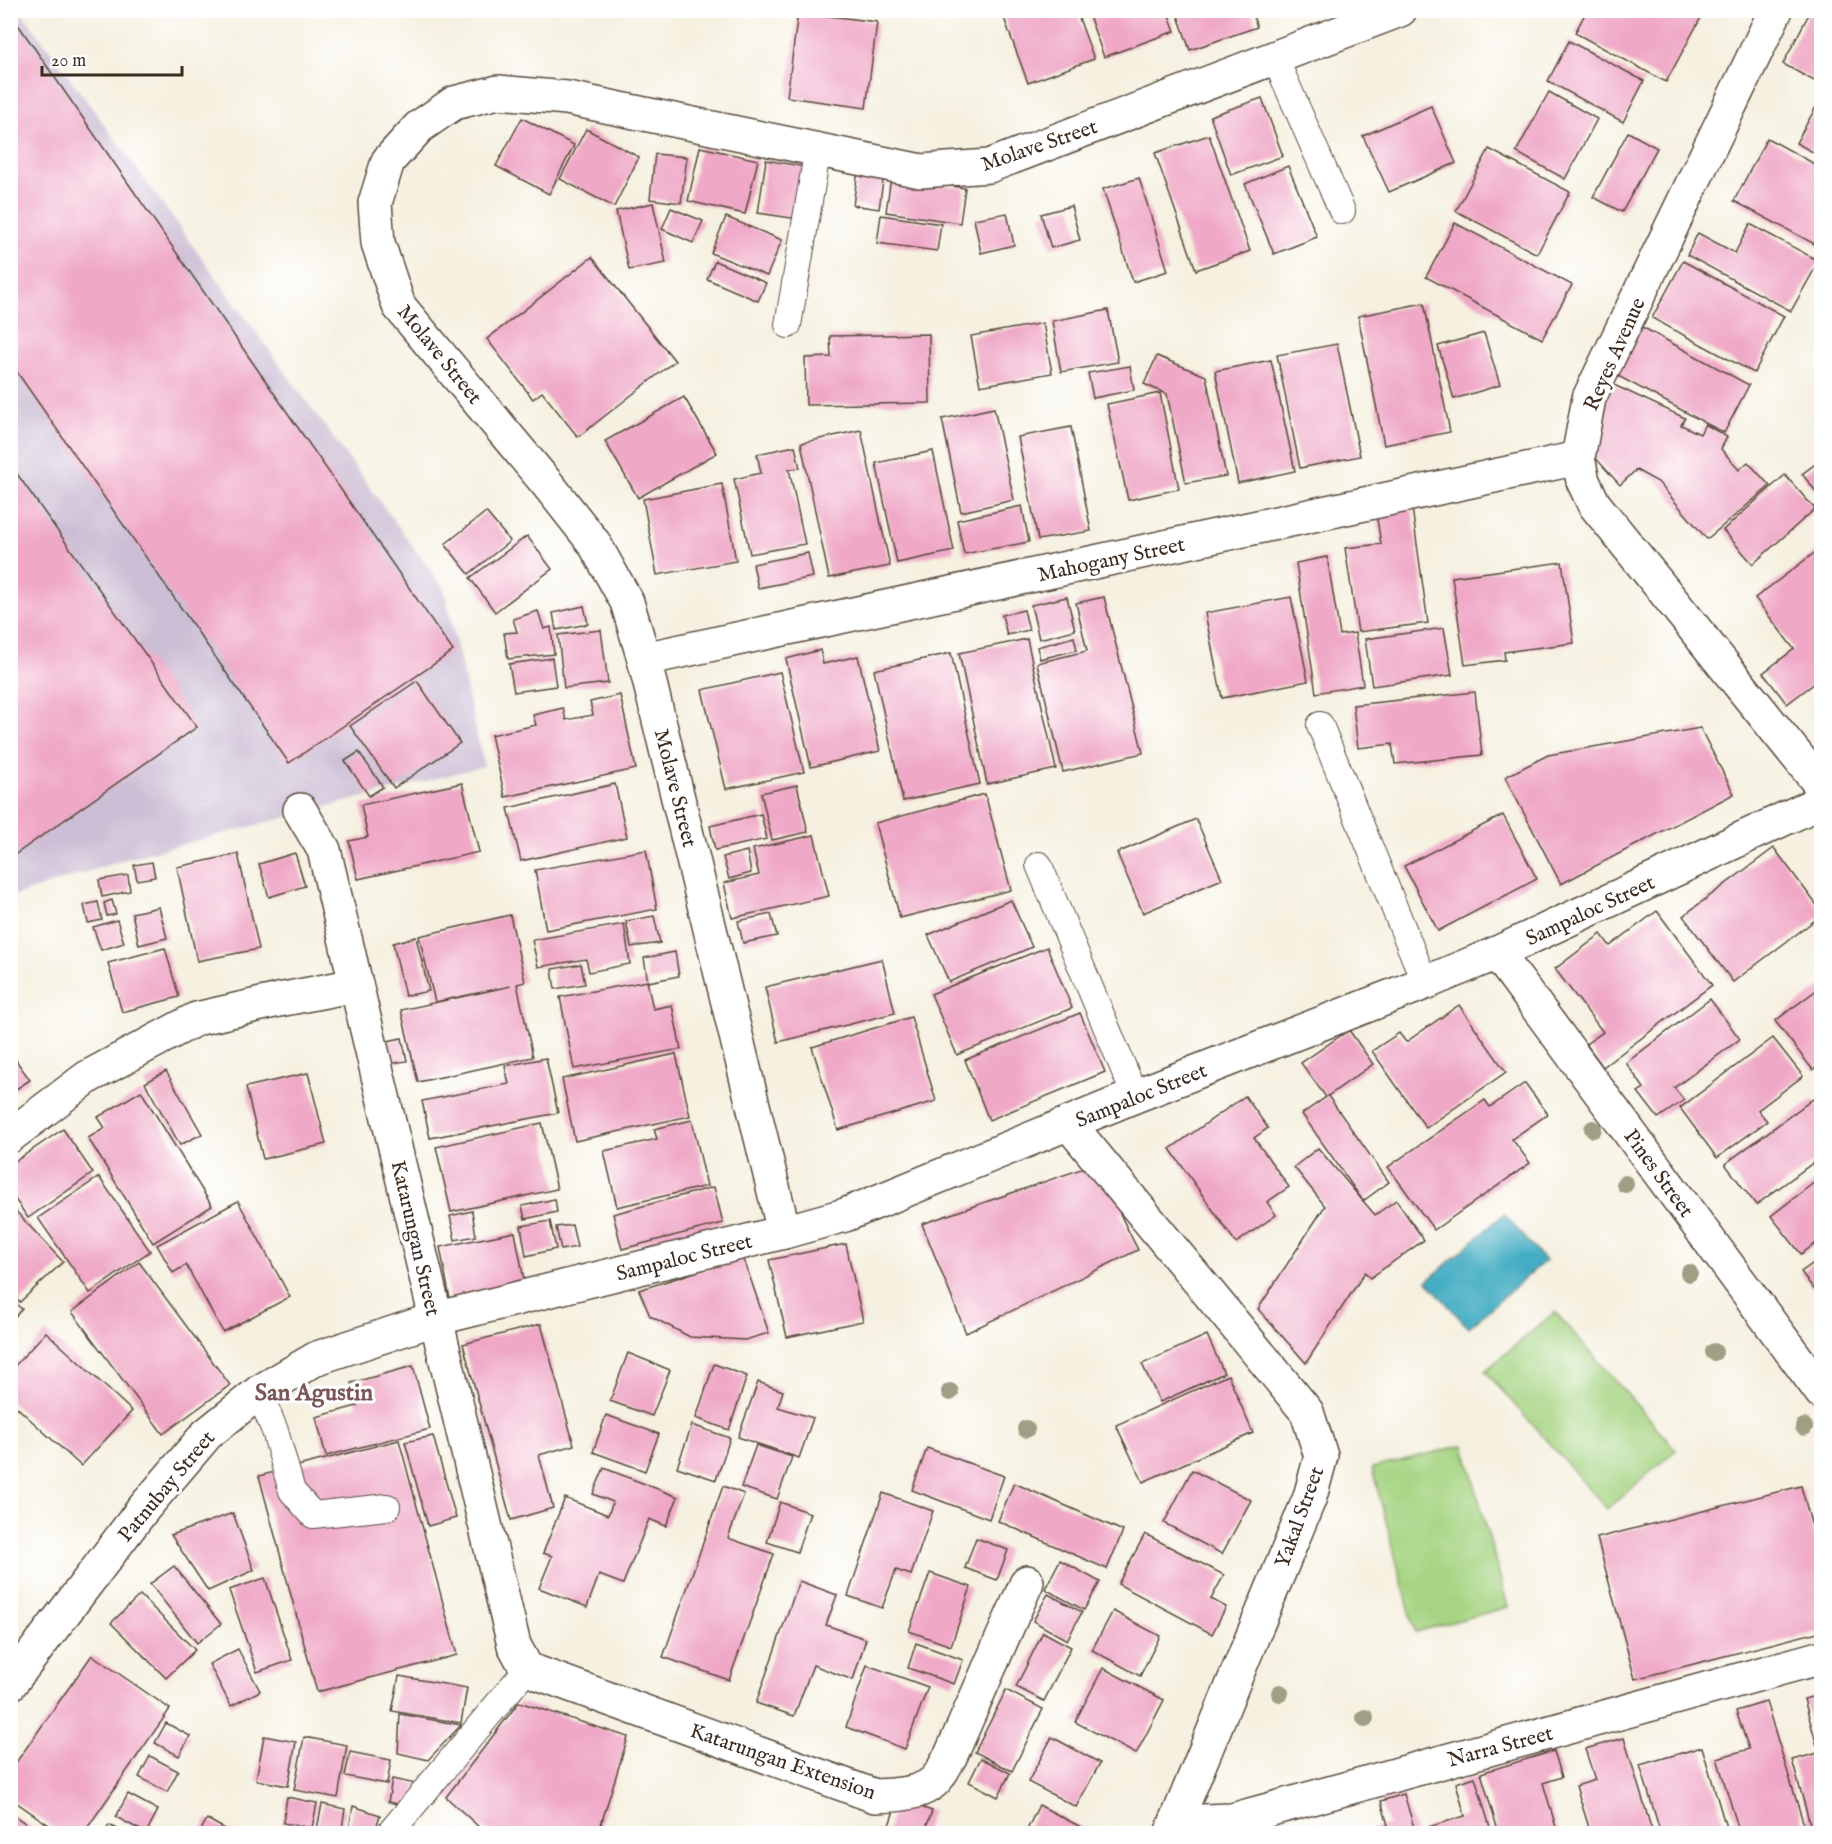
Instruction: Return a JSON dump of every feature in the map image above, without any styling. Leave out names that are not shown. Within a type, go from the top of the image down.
[{"type":"street","name":"Molave Street","points":[[784,1232],[644,659],[627,602],[594,543],[399,306],[378,243],[375,203],[388,161],[419,127],[454,103],[498,92],[567,98],[921,171],[989,166],[1400,10]]},
{"type":"street","name":"Reyes Avenue","points":[[1776,10],[1589,398],[1578,458],[1583,481],[1594,504],[1821,787]]},
{"type":"street","name":"Mahogany Street","points":[[644,659],[1578,458]]},
{"type":"street","name":"Sampaloc Street","points":[[435,1319],[845,1215],[1135,1096],[1497,953],[1821,801]]},
{"type":"street","name":"Katarungan Street","points":[[300,810],[324,850],[514,1645],[527,1670]]},
{"type":"street","name":"Pines Street","points":[[1497,953],[1821,1393]]},
{"type":"street","points":[[10,1136],[88,1077],[196,1019],[279,1000],[356,986]]},
{"type":"street","name":"Yakal Street","points":[[1069,1124],[1307,1412],[1321,1456],[1310,1497],[1173,1828]]},
{"type":"street","name":"Patnubay Street","points":[[10,1684],[143,1509],[207,1434],[260,1392],[317,1358],[435,1319]]},
{"type":"street","name":"Katarungan Extension","points":[[527,1670],[875,1796],[900,1795],[921,1789],[937,1779],[951,1755],[1026,1582]]},
{"type":"street","name":"Narra Street","points":[[1173,1828],[1232,1820],[1821,1657]]},
{"type":"lane","points":[[1275,58],[1342,211]]},
{"type":"lane","points":[[788,325],[818,148]]},
{"type":"lane","points":[[1320,724],[1425,983]]},
{"type":"lane","points":[[1039,865],[1135,1096]]},
{"type":"lane","points":[[260,1392],[275,1431],[291,1491],[313,1515],[387,1507]]},
{"type":"lane","points":[[389,1833],[527,1670]]},
{"type":"shaded area","points":[[10,11],[21,11],[444,589],[484,766],[126,859],[11,897]]},
{"type":"green space","points":[[1555,1312],[1676,1450],[1607,1509],[1485,1371]]},
{"type":"green space","points":[[1464,1445],[1508,1607],[1415,1632],[1372,1468]]},
{"type":"water","points":[[1504,1214],[1545,1261],[1468,1328],[1427,1281]]},
{"type":"building","points":[[1001,10],[1076,10],[1094,59],[1028,83]]},
{"type":"building","points":[[1087,10],[1167,10],[1175,31],[1104,57]]},
{"type":"building","points":[[1176,10],[1251,10],[1257,27],[1190,50]]},
{"type":"building","points":[[1587,10],[1705,10],[1666,82],[1575,33]]},
{"type":"building","points":[[1811,10],[1822,12],[1822,73],[1816,82],[1783,64]]},
{"type":"building","points":[[798,12],[877,22],[866,108],[787,97]]},
{"type":"building","points":[[10,13],[453,651],[289,763],[10,362]]},
{"type":"building","points":[[1569,41],[1644,81],[1623,122],[1548,81]]},
{"type":"building","points":[[1549,92],[1597,119],[1565,179],[1516,152]]},
{"type":"building","points":[[1822,96],[1822,157],[1796,143]]},
{"type":"building","points":[[1262,98],[1283,156],[1231,175],[1210,116]]},
{"type":"building","points":[[1431,106],[1456,163],[1389,192],[1363,136]]},
{"type":"building","points":[[522,118],[574,145],[549,194],[496,166]]},
{"type":"building","points":[[586,129],[639,157],[614,207],[560,179]]},
{"type":"building","points":[[1628,132],[1657,148],[1622,212],[1593,197]]},
{"type":"building","points":[[1209,135],[1250,251],[1196,270],[1155,153]]},
{"type":"building","points":[[1767,138],[1822,168],[1822,248],[1734,201]]},
{"type":"building","points":[[700,147],[758,160],[745,214],[688,201]]},
{"type":"building","points":[[1489,149],[1570,192],[1537,254],[1456,211]]},
{"type":"building","points":[[655,154],[687,157],[681,203],[650,199]]},
{"type":"building","points":[[766,160],[806,167],[798,219],[758,213]]},
{"type":"building","points":[[1288,166],[1317,237],[1274,254],[1245,184]]},
{"type":"building","points":[[858,171],[884,174],[879,209],[853,205]]},
{"type":"building","points":[[891,177],[965,188],[960,223],[886,212]]},
{"type":"building","points":[[1139,178],[1168,271],[1133,282],[1103,189]]},
{"type":"building","points":[[653,203],[666,263],[629,270],[616,211]]},
{"type":"building","points":[[1071,206],[1080,240],[1051,248],[1041,214]]},
{"type":"building","points":[[671,208],[703,221],[693,243],[662,229]]},
{"type":"building","points":[[1007,213],[1014,245],[981,253],[974,219]]},
{"type":"building","points":[[881,215],[941,224],[937,251],[877,243]]},
{"type":"building","points":[[726,217],[782,240],[767,276],[711,253]]},
{"type":"building","points":[[1455,223],[1572,285],[1542,339],[1426,277]]},
{"type":"building","points":[[1750,224],[1819,261],[1791,311],[1687,255],[1698,233],[1735,253]]},
{"type":"building","points":[[592,257],[675,361],[578,437],[542,392],[533,399],[487,339]]},
{"type":"building","points":[[715,261],[766,283],[758,301],[707,279]]},
{"type":"building","points":[[1683,261],[1784,316],[1754,373],[1652,318]]},
{"type":"building","points":[[1424,303],[1450,432],[1384,445],[1358,316]]},
{"type":"building","points":[[1108,310],[1118,362],[1061,372],[1052,321]]},
{"type":"building","points":[[1633,322],[1749,385],[1724,433],[1607,370]]},
{"type":"building","points":[[1043,323],[1052,373],[980,386],[971,336]]},
{"type":"building","points":[[1484,333],[1500,385],[1454,399],[1438,346]]},
{"type":"building","points":[[929,334],[930,403],[806,405],[805,358],[831,357],[830,336]]},
{"type":"building","points":[[1337,344],[1360,456],[1300,468],[1277,355]]},
{"type":"building","points":[[1157,356],[1206,376],[1226,476],[1186,483],[1167,394],[1144,384]]},
{"type":"building","points":[[1271,360],[1295,471],[1238,483],[1215,371]]},
{"type":"building","points":[[1130,366],[1134,390],[1093,398],[1088,373]]},
{"type":"building","points":[[1614,385],[1685,418],[1681,425],[1700,434],[1705,424],[1727,437],[1721,449],[1739,470],[1748,462],[1770,486],[1707,539],[1658,482],[1636,470],[1620,485],[1582,443]]},
{"type":"building","points":[[1160,393],[1179,489],[1128,500],[1107,404]]},
{"type":"building","points":[[684,397],[717,453],[638,498],[605,441]]},
{"type":"building","points":[[994,408],[1014,500],[961,512],[942,419]]},
{"type":"building","points":[[1071,427],[1091,531],[1038,540],[1018,437]]},
{"type":"building","points":[[861,430],[890,566],[829,578],[801,443]]},
{"type":"building","points":[[795,446],[800,468],[789,469],[805,544],[750,554],[734,479],[761,473],[757,454]]},
{"type":"building","points":[[933,451],[954,551],[897,563],[876,463]]},
{"type":"building","points":[[1822,459],[1822,499],[1802,474]]},
{"type":"building","points":[[10,464],[197,727],[10,858]]},
{"type":"building","points":[[1785,475],[1815,509],[1753,564],[1723,530]]},
{"type":"building","points":[[722,484],[736,561],[657,575],[643,499]]},
{"type":"building","points":[[1022,506],[1029,542],[964,554],[957,520]]},
{"type":"building","points":[[1412,508],[1428,623],[1358,632],[1345,548],[1381,544],[1376,513]]},
{"type":"building","points":[[486,512],[510,541],[469,574],[445,544]]},
{"type":"building","points":[[527,536],[552,569],[495,612],[470,578]]},
{"type":"building","points":[[1822,547],[1822,684],[1819,680],[1787,704],[1763,673],[1794,649],[1755,598]]},
{"type":"building","points":[[808,553],[813,577],[758,588],[753,564]]},
{"type":"building","points":[[1327,557],[1340,635],[1355,633],[1363,685],[1316,693],[1296,563]]},
{"type":"building","points":[[1562,562],[1574,643],[1504,652],[1505,660],[1465,665],[1452,577]]},
{"type":"building","points":[[1067,597],[1075,630],[1039,639],[1031,605]]},
{"type":"building","points":[[1104,597],[1143,753],[1063,772],[1037,663],[1087,651],[1076,603]]},
{"type":"building","points":[[1291,597],[1308,681],[1222,698],[1205,613]]},
{"type":"building","points":[[584,606],[588,624],[556,630],[553,613]]},
{"type":"building","points":[[1024,610],[1029,630],[1007,635],[1002,615]]},
{"type":"building","points":[[538,611],[544,629],[551,627],[554,654],[508,659],[504,633],[517,632],[513,619]]},
{"type":"building","points":[[1444,628],[1452,675],[1372,686],[1365,639]]},
{"type":"building","points":[[601,630],[608,683],[564,688],[558,635]]},
{"type":"building","points":[[1074,637],[1077,650],[1040,659],[1037,647]]},
{"type":"building","points":[[1027,639],[1056,769],[987,784],[959,653]]},
{"type":"building","points":[[820,650],[823,664],[858,656],[880,751],[811,767],[786,659]]},
{"type":"building","points":[[951,653],[980,784],[903,801],[874,670]]},
{"type":"building","points":[[552,658],[556,686],[514,692],[509,664]]},
{"type":"building","points":[[780,672],[804,772],[726,789],[702,690]]},
{"type":"building","points":[[417,681],[460,743],[394,788],[350,726]]},
{"type":"building","points":[[1475,692],[1482,755],[1395,764],[1392,744],[1358,748],[1353,705]]},
{"type":"building","points":[[620,695],[636,769],[505,797],[491,735],[536,725],[533,715],[563,708],[566,720],[593,715],[590,702]]},
{"type":"building","points":[[1700,728],[1734,794],[1561,884],[1505,777],[1548,755]]},
{"type":"building","points":[[359,752],[383,787],[369,796],[345,761]]},
{"type":"building","points":[[462,783],[479,852],[358,879],[349,841],[368,837],[361,805]]},
{"type":"building","points":[[615,784],[627,837],[521,861],[508,808]]},
{"type":"building","points":[[797,785],[808,832],[772,840],[761,793]]},
{"type":"building","points":[[985,794],[1011,890],[900,918],[875,823]]},
{"type":"building","points":[[761,814],[767,839],[715,850],[710,826]]},
{"type":"building","points":[[1503,815],[1537,879],[1438,931],[1404,866]]},
{"type":"building","points":[[1196,819],[1222,879],[1143,913],[1117,853]]},
{"type":"building","points":[[814,835],[829,896],[732,918],[724,883],[759,875],[753,849]]},
{"type":"building","points":[[1774,848],[1822,915],[1733,982],[1683,916]]},
{"type":"building","points":[[646,850],[657,909],[546,930],[535,870]]},
{"type":"building","points":[[747,851],[751,873],[729,879],[723,857]]},
{"type":"building","points":[[295,853],[305,886],[269,897],[259,864]]},
{"type":"building","points":[[238,854],[259,949],[197,961],[177,867]]},
{"type":"building","points":[[152,862],[155,877],[137,880],[134,865]]},
{"type":"building","points":[[128,875],[130,891],[102,897],[99,880]]},
{"type":"building","points":[[112,900],[116,914],[107,916],[104,903]]},
{"type":"building","points":[[1011,900],[1032,947],[949,982],[928,935]]},
{"type":"building","points":[[98,902],[102,920],[88,923],[84,905]]},
{"type":"building","points":[[159,907],[167,938],[139,945],[132,913]]},
{"type":"building","points":[[1657,911],[1712,985],[1603,1067],[1586,1044],[1603,1032],[1555,969],[1601,934],[1610,946]]},
{"type":"building","points":[[771,914],[777,936],[743,943],[738,921]]},
{"type":"building","points":[[510,915],[525,982],[517,984],[533,1057],[418,1082],[401,1010],[511,986],[435,1002],[419,936]]},
{"type":"building","points":[[654,916],[660,943],[631,947],[626,921]]},
{"type":"building","points":[[117,920],[124,943],[101,950],[93,927]]},
{"type":"building","points":[[624,924],[630,964],[589,972],[586,959],[538,967],[532,940]]},
{"type":"building","points":[[416,937],[429,991],[405,996],[393,943]]},
{"type":"building","points":[[1047,947],[1072,1008],[957,1055],[931,994]]},
{"type":"building","points":[[165,948],[179,997],[122,1012],[108,963]]},
{"type":"building","points":[[675,952],[679,976],[648,982],[644,958]]},
{"type":"building","points":[[882,959],[895,1013],[778,1042],[765,987]]},
{"type":"building","points":[[581,964],[585,984],[555,989],[552,969]]},
{"type":"building","points":[[647,981],[653,1009],[672,1005],[681,1049],[574,1069],[560,997]]},
{"type":"building","points":[[1822,986],[1822,1063],[1813,1070],[1775,1021]]},
{"type":"building","points":[[1710,999],[1740,1039],[1674,1088],[1684,1100],[1658,1118],[1638,1092],[1644,1088],[1626,1063]]},
{"type":"building","points":[[1459,1005],[1506,1072],[1426,1128],[1372,1051],[1399,1033],[1406,1042]]},
{"type":"building","points":[[1080,1013],[1105,1072],[989,1120],[965,1060]]},
{"type":"building","points":[[911,1017],[936,1101],[838,1130],[812,1047]]},
{"type":"building","points":[[1349,1030],[1373,1064],[1328,1096],[1389,1182],[1363,1201],[1302,1114],[1326,1097],[1301,1063]]},
{"type":"building","points":[[402,1038],[407,1061],[388,1064],[382,1042]]},
{"type":"building","points":[[1773,1038],[1803,1076],[1758,1110],[1767,1121],[1717,1158],[1680,1108]]},
{"type":"building","points":[[10,1052],[30,1080],[10,1093]]},
{"type":"building","points":[[676,1054],[690,1116],[575,1141],[562,1079]]},
{"type":"building","points":[[546,1058],[558,1113],[430,1138],[422,1101],[509,1084],[505,1066]]},
{"type":"building","points":[[166,1071],[202,1134],[180,1145],[145,1083]]},
{"type":"building","points":[[308,1073],[326,1144],[263,1159],[246,1087]]},
{"type":"building","points":[[1525,1083],[1548,1114],[1512,1139],[1530,1163],[1434,1230],[1388,1167],[1485,1100],[1490,1107]]},
{"type":"building","points":[[141,1091],[212,1206],[153,1243],[88,1138],[105,1128],[98,1117]]},
{"type":"building","points":[[1245,1096],[1268,1128],[1254,1138],[1289,1187],[1267,1202],[1276,1215],[1236,1243],[1170,1149]]},
{"type":"building","points":[[1813,1099],[1822,1110],[1822,1156],[1756,1205],[1725,1164]]},
{"type":"building","points":[[692,1120],[707,1186],[617,1207],[604,1151],[657,1139],[654,1129]]},
{"type":"building","points":[[542,1123],[557,1189],[451,1212],[436,1147]]},
{"type":"building","points":[[63,1129],[93,1173],[28,1218],[10,1192],[10,1165]]},
{"type":"building","points":[[1318,1148],[1375,1215],[1396,1200],[1424,1240],[1370,1278],[1365,1272],[1306,1363],[1258,1309],[1325,1206],[1294,1167]]},
{"type":"building","points":[[1084,1168],[1131,1209],[1120,1214],[1138,1250],[966,1333],[922,1224]]},
{"type":"building","points":[[99,1177],[150,1251],[90,1293],[38,1218]]},
{"type":"building","points":[[1820,1178],[1822,1181],[1822,1239],[1801,1254],[1771,1216]]},
{"type":"building","points":[[714,1187],[723,1223],[622,1249],[613,1214]]},
{"type":"building","points":[[555,1199],[557,1212],[525,1219],[522,1206]]},
{"type":"building","points":[[238,1201],[290,1297],[223,1332],[186,1265],[173,1273],[157,1245]]},
{"type":"building","points":[[10,1205],[63,1262],[20,1302],[10,1291]]},
{"type":"building","points":[[472,1211],[476,1236],[455,1240],[450,1216]]},
{"type":"building","points":[[550,1221],[556,1249],[526,1256],[521,1226]]},
{"type":"building","points":[[572,1225],[577,1247],[561,1250],[556,1227]]},
{"type":"building","points":[[515,1232],[525,1285],[450,1299],[440,1247]]},
{"type":"building","points":[[846,1244],[863,1321],[787,1337],[769,1260]]},
{"type":"building","points":[[743,1257],[769,1333],[745,1340],[690,1337],[650,1316],[639,1290]]},
{"type":"building","points":[[1822,1257],[1822,1300],[1801,1272]]},
{"type":"building","points":[[139,1262],[230,1385],[163,1434],[72,1312]]},
{"type":"building","points":[[10,1299],[22,1309],[10,1322]]},
{"type":"building","points":[[541,1324],[574,1445],[539,1455],[553,1508],[511,1520],[463,1344]]},
{"type":"building","points":[[46,1332],[132,1411],[81,1466],[10,1401],[10,1371]]},
{"type":"building","points":[[1207,1335],[1224,1373],[1160,1402],[1142,1364]]},
{"type":"building","points":[[628,1353],[670,1370],[652,1416],[610,1401]]},
{"type":"building","points":[[714,1364],[747,1376],[729,1430],[696,1418]]},
{"type":"building","points":[[413,1366],[430,1429],[326,1456],[316,1417],[357,1406],[351,1383]]},
{"type":"building","points":[[1228,1375],[1253,1433],[1143,1482],[1116,1425]]},
{"type":"building","points":[[758,1382],[783,1391],[778,1407],[813,1418],[799,1458],[738,1437]]},
{"type":"building","points":[[606,1415],[659,1434],[645,1471],[593,1452]]},
{"type":"building","points":[[692,1425],[730,1438],[716,1480],[677,1467]]},
{"type":"building","points":[[433,1436],[456,1518],[428,1526],[405,1442]]},
{"type":"building","points":[[399,1440],[457,1655],[317,1692],[259,1476]]},
{"type":"building","points":[[756,1445],[792,1457],[777,1499],[741,1487]]},
{"type":"building","points":[[927,1448],[1004,1476],[989,1519],[912,1490]]},
{"type":"building","points":[[604,1468],[678,1497],[666,1526],[649,1519],[623,1584],[599,1575],[587,1607],[539,1588],[552,1556],[543,1553],[565,1498],[608,1515],[613,1502],[593,1494]]},
{"type":"building","points":[[1192,1470],[1251,1500],[1222,1554],[1164,1523]]},
{"type":"building","points":[[1014,1483],[1123,1531],[1107,1569],[998,1521]]},
{"type":"building","points":[[723,1486],[744,1494],[728,1538],[774,1554],[729,1680],[663,1657]]},
{"type":"building","points":[[1801,1486],[1822,1563],[1822,1631],[1635,1679],[1597,1538]]},
{"type":"building","points":[[883,1493],[933,1511],[911,1575],[896,1570],[882,1608],[848,1596]]},
{"type":"building","points":[[780,1502],[810,1513],[797,1552],[767,1542]]},
{"type":"building","points":[[233,1513],[254,1570],[208,1591],[171,1535]]},
{"type":"building","points":[[1145,1534],[1224,1575],[1211,1599],[1226,1607],[1212,1634],[1118,1584]]},
{"type":"building","points":[[976,1538],[1008,1550],[997,1580],[965,1568]]},
{"type":"building","points":[[1060,1560],[1100,1582],[1084,1610],[1045,1589]]},
{"type":"building","points":[[174,1566],[221,1624],[197,1643],[150,1584]]},
{"type":"building","points":[[930,1573],[971,1587],[951,1646],[909,1631]]},
{"type":"building","points":[[265,1578],[292,1660],[257,1672],[229,1590]]},
{"type":"building","points":[[799,1581],[837,1595],[826,1625],[866,1639],[853,1680],[813,1665],[794,1716],[756,1703]]},
{"type":"building","points":[[1048,1594],[1082,1612],[1067,1640],[1033,1621]]},
{"type":"building","points":[[140,1595],[195,1650],[166,1678],[111,1623]]},
{"type":"building","points":[[1113,1611],[1160,1636],[1140,1676],[1092,1650]]},
{"type":"building","points":[[1043,1632],[1071,1647],[1044,1701],[1016,1687]]},
{"type":"building","points":[[916,1643],[963,1660],[954,1684],[908,1668]]},
{"type":"building","points":[[238,1649],[260,1691],[231,1706],[209,1664]]},
{"type":"building","points":[[92,1655],[170,1709],[83,1834],[62,1834],[10,1798],[10,1771]]},
{"type":"building","points":[[867,1665],[928,1687],[905,1749],[846,1727]]},
{"type":"building","points":[[1103,1668],[1164,1700],[1136,1754],[1075,1722]]},
{"type":"building","points":[[399,1676],[467,1688],[461,1723],[392,1711]]},
{"type":"building","points":[[1006,1690],[1043,1709],[1012,1771],[975,1752]]},
{"type":"building","points":[[1822,1694],[1822,1745],[1817,1746],[1804,1699]]},
{"type":"building","points":[[519,1702],[628,1737],[598,1834],[500,1834],[479,1827],[446,1797]]},
{"type":"building","points":[[1766,1702],[1804,1825],[1777,1834],[1740,1834],[1717,1758],[1749,1749],[1736,1711]]},
{"type":"building","points":[[400,1714],[461,1725],[428,1760],[398,1753]]},
{"type":"building","points":[[166,1723],[190,1736],[179,1756],[155,1743]]},
{"type":"building","points":[[264,1736],[296,1742],[288,1786],[256,1780]]},
{"type":"building","points":[[304,1737],[347,1745],[338,1798],[294,1790]]},
{"type":"building","points":[[1052,1737],[1100,1763],[1076,1807],[1028,1782]]},
{"type":"building","points":[[1624,1738],[1653,1834],[1591,1834],[1576,1786],[1595,1780],[1585,1749]]},
{"type":"building","points":[[1702,1747],[1728,1834],[1661,1834],[1640,1765]]},
{"type":"building","points":[[1554,1751],[1562,1777],[1543,1783],[1558,1834],[1499,1834],[1481,1773]]},
{"type":"building","points":[[350,1752],[391,1760],[387,1784],[345,1776]]},
{"type":"building","points":[[1822,1752],[1822,1828],[1812,1831],[1792,1760]]},
{"type":"building","points":[[150,1756],[178,1771],[167,1792],[139,1777]]},
{"type":"building","points":[[981,1758],[1010,1773],[998,1797],[969,1782]]},
{"type":"building","points":[[1475,1777],[1492,1834],[1427,1834],[1425,1828],[1465,1816],[1456,1783]]},
{"type":"building","points":[[392,1779],[416,1784],[412,1807],[388,1802]]},
{"type":"building","points":[[128,1794],[158,1810],[146,1833],[116,1817]]},
{"type":"building","points":[[1404,1794],[1416,1834],[1360,1834],[1388,1825],[1381,1801]]},
{"type":"building","points":[[287,1797],[317,1803],[312,1828],[283,1823]]},
{"type":"building","points":[[898,1799],[932,1811],[924,1834],[886,1834]]},
{"type":"building","points":[[322,1804],[345,1809],[341,1834],[316,1834]]},
{"type":"building","points":[[1039,1805],[1094,1834],[1025,1834]]},
{"type":"building","points":[[353,1806],[380,1815],[374,1834],[348,1834]]},
{"type":"building","points":[[10,1813],[42,1834],[10,1834]]},
{"type":"building","points":[[207,1819],[234,1834],[199,1834]]},
{"type":"building","points":[[109,1825],[126,1834],[104,1834]]},
{"type":"district","name":"San Agustin","points":[[314,1392]]}]
